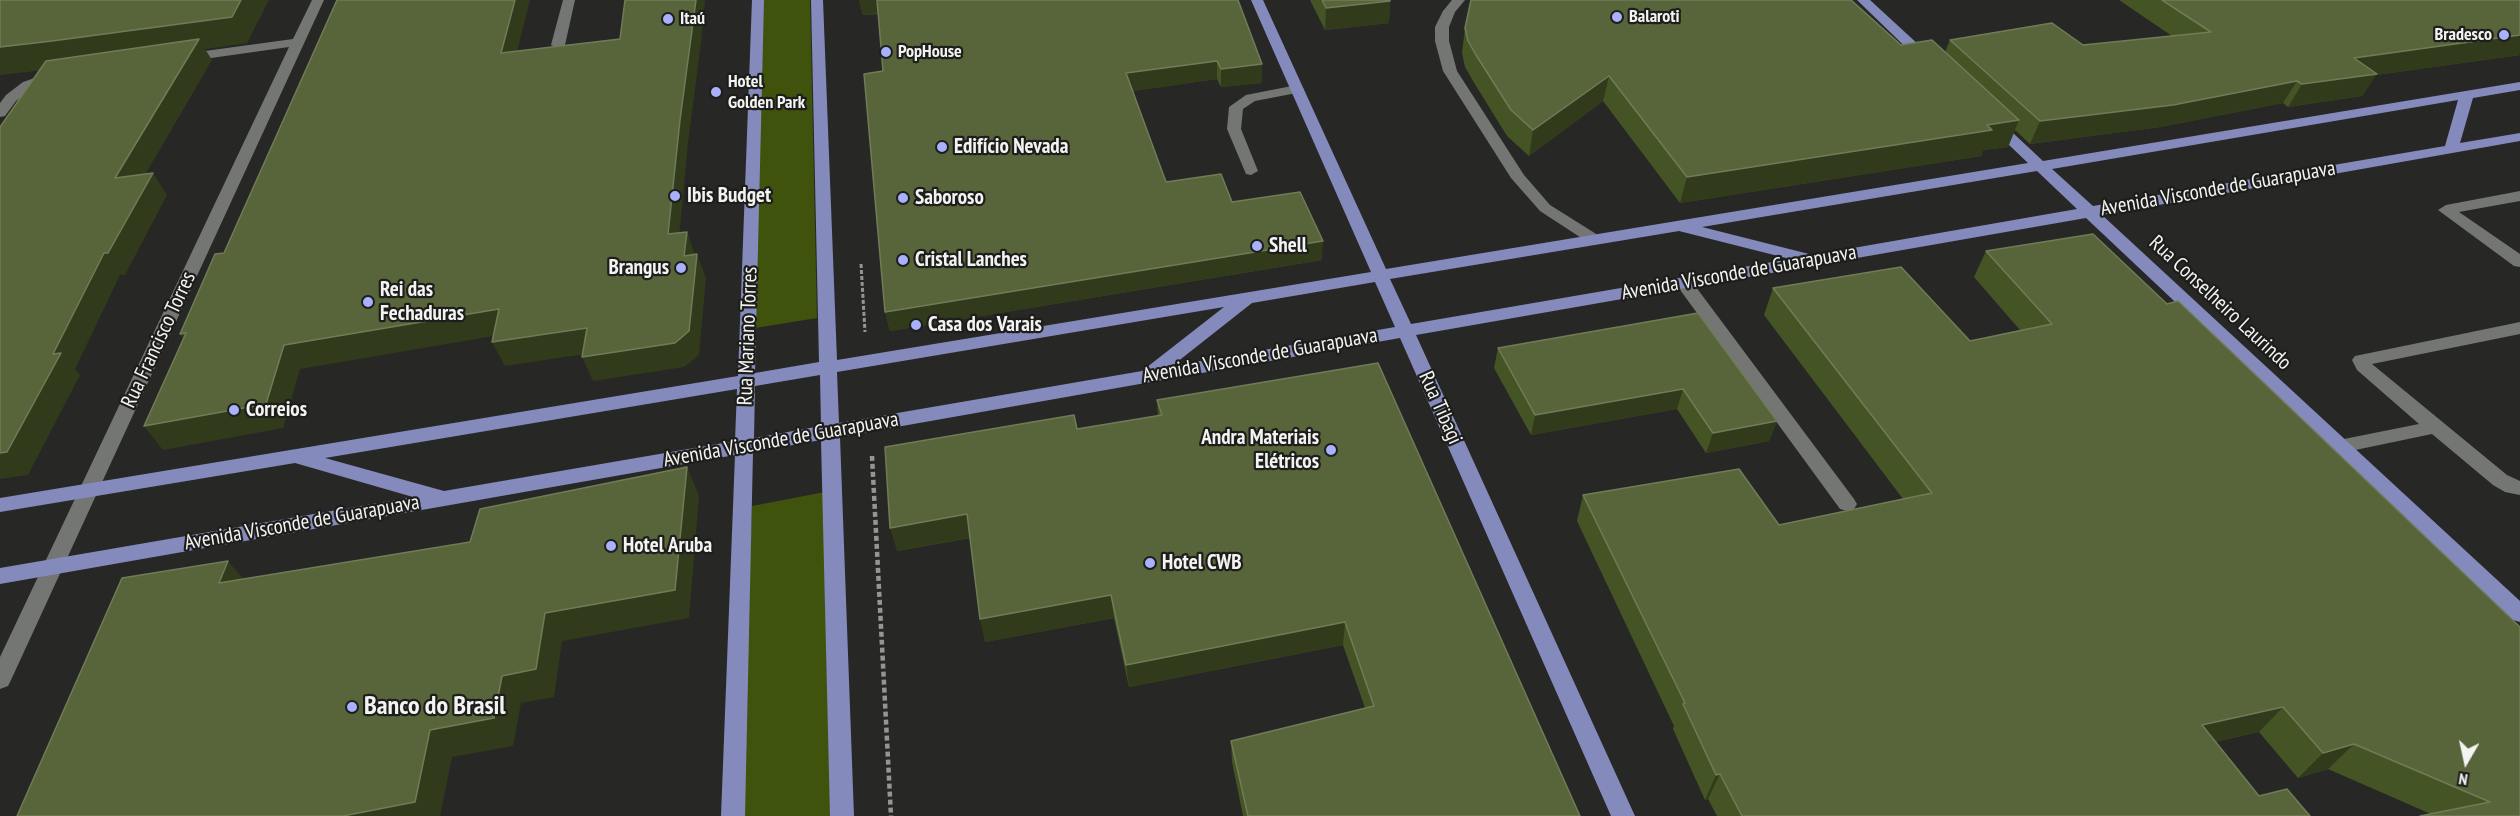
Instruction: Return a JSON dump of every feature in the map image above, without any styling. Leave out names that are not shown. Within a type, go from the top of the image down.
[{"type":"main road","name":"Rua Mariano Torres","points":[[733,816],[758,0]]},
{"type":"main road","points":[[817,0],[842,816]]},
{"type":"main road","name":"Rua Tibagi","points":[[1257,0],[1623,816]]},
{"type":"main road","points":[[1863,0],[1940,72]]},
{"type":"main road","points":[[0,505],[2520,87]]},
{"type":"main road","points":[[2451,149],[2467,95]]},
{"type":"main road","name":"Rua Conselheiro Laurindo","points":[[1983,112],[2520,614]]},
{"type":"main road","name":"Avenida Visconde de Guarapuava","points":[[0,576],[2520,137]]},
{"type":"main road","points":[[1677,226],[1814,260]]},
{"type":"main road","points":[[1146,376],[1249,297]]},
{"type":"main road","points":[[294,455],[445,498]]},
{"type":"street","name":"Rua Francisco Torres","points":[[0,680],[318,0]]},
{"type":"street","points":[[558,45],[569,0]]},
{"type":"street","points":[[1459,0],[1449,11],[1443,27],[1442,40],[1450,71],[1518,178],[1545,208],[1595,240]]},
{"type":"street","points":[[169,60],[297,42]]},
{"type":"street","points":[[0,113],[11,98],[28,85],[64,75]]},
{"type":"street","points":[[1251,171],[1234,129],[1236,107],[1251,98],[1297,89]]},
{"type":"street","points":[[2520,196],[2446,210],[2520,262]]},
{"type":"street","points":[[1684,283],[1847,504]]},
{"type":"street","points":[[2520,328],[2361,360],[2363,366],[2500,480],[2512,487],[2520,488]]},
{"type":"street","points":[[2340,446],[2435,427]]},
{"type":"path","points":[[873,468],[891,816]]},
{"type":"green space","points":[[763,0],[810,0],[817,318],[755,328]]},
{"type":"green space","points":[[830,491],[837,816],[740,816],[752,506]]},
{"type":"building","points":[[0,0],[241,0],[232,17],[0,47]]},
{"type":"building","points":[[337,0],[515,0],[501,53],[620,39],[625,0],[696,0],[668,234],[687,232],[684,256],[697,254],[689,331],[675,343],[582,357],[587,328],[492,342],[499,309],[284,345],[266,404],[144,426],[186,333],[180,334],[215,254],[224,253]]},
{"type":"building","points":[[877,0],[1238,0],[1262,64],[1221,69],[1217,61],[1126,73],[1166,182],[1221,174],[1232,202],[1300,192],[1323,241],[885,312],[864,74],[883,71]]},
{"type":"building","points":[[1322,0],[1390,0],[1390,1],[1326,8]]},
{"type":"building","points":[[1471,0],[1851,0],[1901,45],[1932,40],[2019,120],[1987,125],[1992,130],[1687,177],[1609,76],[1533,130],[1511,110],[1468,41],[1465,28]]},
{"type":"building","points":[[2162,0],[2520,0],[2520,35],[2354,58],[2377,74],[2302,84],[2297,81],[2173,105],[2040,121],[1950,40],[2052,23],[2083,45],[2211,32]]},
{"type":"building","points":[[199,39],[115,178],[153,173],[108,253],[104,253],[53,354],[61,353],[7,452],[0,453],[0,127],[46,61]]},
{"type":"building","points":[[2093,234],[2167,304],[2178,301],[2520,627],[2520,816],[2420,816],[2490,802],[2354,744],[2323,753],[2283,707],[2202,725],[2259,796],[2287,789],[2310,816],[1742,816],[1720,774],[1716,775],[1683,704],[1685,703],[1583,495],[1739,469],[1779,525],[1932,493],[1773,288],[1901,267],[1970,341],[2052,324],[1986,251]]},
{"type":"building","points":[[1698,313],[1777,421],[1713,433],[1683,389],[1535,415],[1498,348]]},
{"type":"building","points":[[1378,363],[1580,816],[1248,816],[1231,741],[1374,706],[1345,622],[1126,665],[1111,595],[980,619],[967,514],[890,528],[885,447],[1074,415],[1077,429],[1162,415],[1157,400]]},
{"type":"building","points":[[687,467],[675,590],[545,613],[536,669],[502,676],[494,718],[430,730],[415,802],[343,816],[17,816],[122,578],[228,561],[219,583],[470,542],[480,509]]},
{"type":"place","name":"Balaroti","points":[[1617,17]]},
{"type":"place","name":"Itaú","points":[[668,19]]},
{"type":"place","name":"Bradesco","points":[[2504,35]]},
{"type":"place","name":"PopHouse","points":[[886,52]]},
{"type":"place","name":"Hotel Golden Park","points":[[716,92]]},
{"type":"place","name":"Edifício Nevada","points":[[942,147]]},
{"type":"place","name":"Ibis Budget","points":[[675,196]]},
{"type":"place","name":"Saboroso","points":[[903,198]]},
{"type":"place","name":"Shell","points":[[1257,246]]},
{"type":"place","name":"Cristal Lanches","points":[[903,260]]},
{"type":"place","name":"Brangus","points":[[681,268]]},
{"type":"place","name":"Rei das Fechaduras","points":[[368,302]]},
{"type":"place","name":"Casa dos Varais","points":[[916,325]]},
{"type":"place","name":"Correios","points":[[234,410]]},
{"type":"place","name":"Andra Materiais Elétricos","points":[[1331,450]]},
{"type":"place","name":"Hotel Aruba","points":[[611,546]]},
{"type":"place","name":"Hotel CWB","points":[[1150,563]]},
{"type":"place","name":"Banco do Brasil","points":[[352,707]]}]
